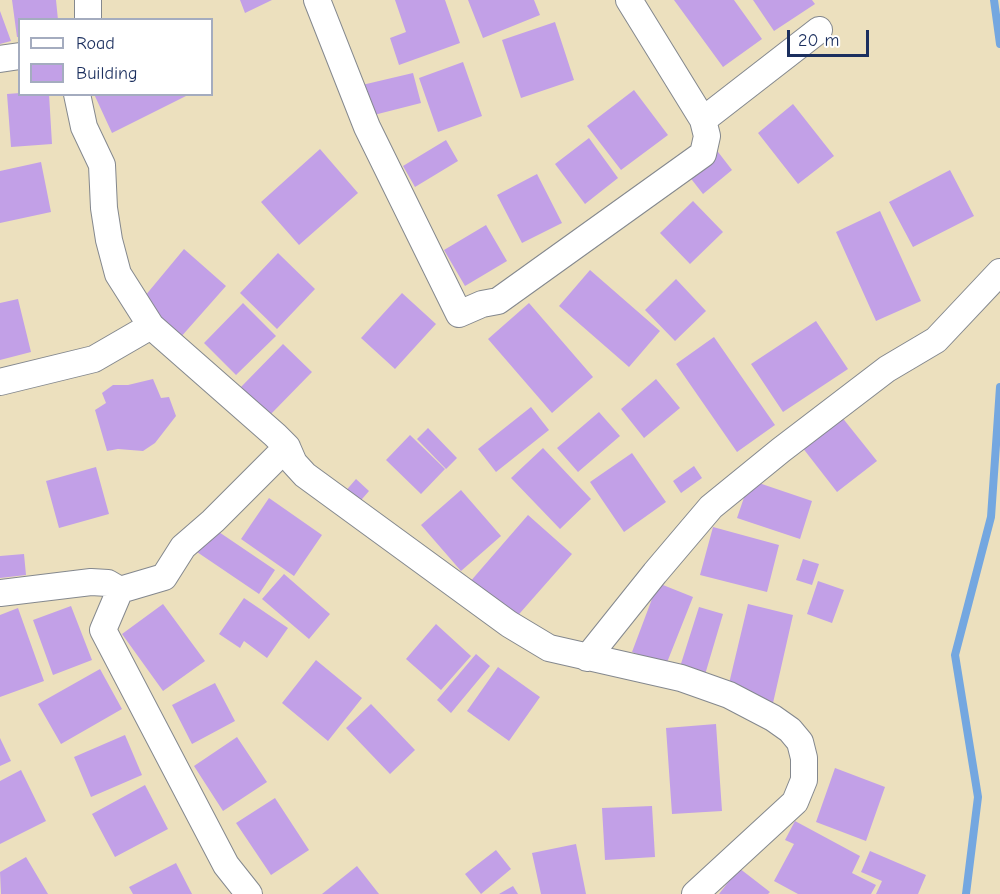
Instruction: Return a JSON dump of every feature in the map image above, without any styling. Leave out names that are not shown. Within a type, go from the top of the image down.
[{"type":"street","points":[[88,0],[88,18]]},
{"type":"street","points":[[317,0],[367,127],[459,314],[482,304],[498,301],[703,154],[707,136],[703,120],[628,0]]},
{"type":"street","points":[[703,120],[819,30]]},
{"type":"street","points":[[0,58],[18,56]]},
{"type":"street","points":[[77,96],[84,127],[102,165],[104,208],[118,274],[151,326],[275,435],[287,447],[294,464],[305,475],[509,624],[549,648],[681,678],[729,695],[773,718],[790,730],[800,742],[804,758],[804,780],[795,802],[695,894]]},
{"type":"street","points":[[587,658],[711,507],[887,369],[936,340],[1000,272]]},
{"type":"street","points":[[0,382],[94,360],[151,326]]},
{"type":"street","points":[[0,593],[91,582],[108,583],[120,590],[164,576],[183,547],[213,521],[287,447]]},
{"type":"street","points":[[120,590],[103,630],[226,865],[249,894]]},
{"type":"building","points":[[12,0],[56,0],[58,18],[18,18],[17,37]]},
{"type":"building","points":[[240,0],[272,0],[245,13]]},
{"type":"building","points":[[395,0],[445,0],[460,43],[399,65],[390,38],[406,32]]},
{"type":"building","points":[[468,0],[534,0],[540,15],[483,38]]},
{"type":"building","points":[[674,0],[734,0],[762,39],[723,67]]},
{"type":"building","points":[[753,0],[812,0],[815,4],[774,31]]},
{"type":"building","points":[[0,11],[11,41],[0,44]]},
{"type":"building","points":[[555,22],[574,80],[521,98],[502,40]]},
{"type":"building","points":[[463,62],[482,116],[438,132],[419,78]]},
{"type":"building","points":[[413,73],[421,103],[370,116],[362,85]]},
{"type":"building","points":[[634,90],[668,135],[621,170],[587,126]]},
{"type":"building","points":[[7,94],[49,96],[52,144],[11,147]]},
{"type":"building","points":[[95,96],[186,96],[112,133]]},
{"type":"building","points":[[793,104],[834,156],[798,184],[758,133]]},
{"type":"building","points":[[589,138],[618,178],[585,204],[555,164]]},
{"type":"building","points":[[446,140],[458,161],[415,187],[403,166]]},
{"type":"building","points":[[715,148],[732,170],[703,194],[685,171]]},
{"type":"building","points":[[320,149],[358,193],[299,245],[261,202]]},
{"type":"building","points":[[41,162],[51,212],[0,223],[0,171]]},
{"type":"building","points":[[950,170],[974,216],[913,247],[889,202]]},
{"type":"building","points":[[537,174],[562,223],[522,243],[497,195]]},
{"type":"building","points":[[693,201],[723,232],[690,264],[660,233]]},
{"type":"building","points":[[880,211],[921,301],[876,321],[836,232]]},
{"type":"building","points":[[486,225],[507,261],[465,286],[444,250]]},
{"type":"building","points":[[184,249],[226,286],[180,338],[140,302]]},
{"type":"building","points":[[278,253],[315,289],[277,329],[240,293]]},
{"type":"building","points":[[590,270],[660,331],[629,367],[559,306]]},
{"type":"building","points":[[676,279],[706,311],[675,341],[645,310]]},
{"type":"building","points":[[402,293],[436,324],[395,369],[361,338]]},
{"type":"building","points":[[18,299],[31,352],[0,360],[0,303]]},
{"type":"building","points":[[243,303],[276,336],[236,375],[204,343]]},
{"type":"building","points":[[529,303],[593,377],[552,413],[488,339]]},
{"type":"building","points":[[816,321],[848,369],[783,412],[751,364]]},
{"type":"building","points":[[714,337],[775,425],[737,452],[676,364]]},
{"type":"building","points":[[283,344],[312,372],[270,415],[241,387]]},
{"type":"building","points":[[153,379],[161,398],[169,397],[176,416],[155,443],[143,451],[118,449],[107,451],[95,410],[106,403],[102,393],[113,385],[128,385]]},
{"type":"building","points":[[656,379],[680,408],[644,438],[621,409]]},
{"type":"building","points":[[531,407],[549,430],[496,472],[478,449]]},
{"type":"building","points":[[599,412],[620,436],[578,472],[557,448]]},
{"type":"building","points":[[841,416],[877,461],[837,492],[802,447]]},
{"type":"building","points":[[428,428],[457,458],[446,469],[417,439]]},
{"type":"building","points":[[410,435],[445,469],[421,494],[386,460]]},
{"type":"building","points":[[543,448],[591,499],[560,529],[511,478]]},
{"type":"building","points":[[632,453],[666,502],[624,532],[590,482]]},
{"type":"building","points":[[694,466],[702,478],[681,493],[673,481]]},
{"type":"building","points":[[96,467],[109,514],[59,528],[46,481]]},
{"type":"building","points":[[356,479],[369,491],[356,506],[343,494]]},
{"type":"building","points":[[750,480],[812,501],[800,539],[737,518]]},
{"type":"building","points":[[461,490],[501,536],[461,571],[421,525]]},
{"type":"building","points":[[269,498],[322,535],[294,576],[241,539]]},
{"type":"building","points":[[528,515],[572,554],[513,621],[469,583]]},
{"type":"building","points":[[713,527],[779,545],[767,592],[700,575]]},
{"type":"building","points":[[213,528],[275,570],[259,594],[197,552]]},
{"type":"building","points":[[24,554],[26,575],[0,578],[0,556]]},
{"type":"building","points":[[803,559],[819,564],[812,585],[796,580]]},
{"type":"building","points":[[284,574],[330,614],[309,639],[262,599]]},
{"type":"building","points":[[818,581],[844,590],[832,623],[807,614]]},
{"type":"building","points":[[658,583],[693,597],[666,665],[632,652]]},
{"type":"building","points":[[244,598],[288,628],[267,658],[244,641],[240,648],[219,634]]},
{"type":"building","points":[[163,604],[205,661],[163,691],[122,634]]},
{"type":"building","points":[[748,604],[793,615],[773,703],[727,692]]},
{"type":"building","points":[[71,606],[92,660],[53,675],[33,620]]},
{"type":"building","points":[[699,607],[723,614],[704,678],[679,670]]},
{"type":"building","points":[[18,608],[44,681],[0,697],[0,615]]},
{"type":"building","points":[[436,624],[471,656],[441,690],[406,659]]},
{"type":"building","points":[[476,654],[490,666],[451,713],[437,700]]},
{"type":"building","points":[[316,660],[362,698],[328,741],[282,703]]},
{"type":"building","points":[[498,667],[540,697],[509,741],[467,711]]},
{"type":"building","points":[[100,669],[122,709],[61,744],[38,704]]},
{"type":"building","points":[[215,683],[235,721],[192,744],[172,705]]},
{"type":"building","points":[[371,704],[415,750],[390,774],[346,728]]},
{"type":"building","points":[[716,724],[722,811],[672,814],[666,728]]},
{"type":"building","points":[[125,735],[142,775],[91,797],[74,757]]},
{"type":"building","points":[[237,737],[267,782],[223,811],[194,766]]},
{"type":"building","points":[[0,738],[11,761],[0,766]]},
{"type":"building","points":[[835,768],[885,787],[866,841],[816,822]]},
{"type":"building","points":[[21,770],[46,821],[0,844],[0,781]]},
{"type":"building","points":[[145,785],[168,829],[115,857],[92,814]]},
{"type":"building","points":[[275,798],[309,850],[271,875],[236,823]]},
{"type":"building","points":[[652,806],[655,857],[605,860],[602,808]]},
{"type":"building","points":[[795,821],[860,856],[852,873],[876,885],[871,894],[798,894],[774,881],[794,844],[785,840]]},
{"type":"building","points":[[576,844],[586,894],[541,894],[532,853]]},
{"type":"building","points":[[496,850],[511,869],[481,894],[465,874]]},
{"type":"building","points":[[870,851],[926,875],[918,894],[876,894],[882,881],[861,872]]},
{"type":"building","points":[[26,857],[48,894],[1,894],[0,872]]},
{"type":"building","points":[[176,863],[192,894],[133,894],[129,887]]},
{"type":"building","points":[[357,866],[379,894],[322,894]]},
{"type":"building","points":[[739,868],[770,892],[768,894],[719,894]]},
{"type":"building","points":[[513,886],[518,894],[499,894]]},
{"type":"waterway","points":[[994,0],[1000,44]]},
{"type":"waterway","points":[[966,894],[978,797],[955,655],[991,517],[1000,387]]}]
